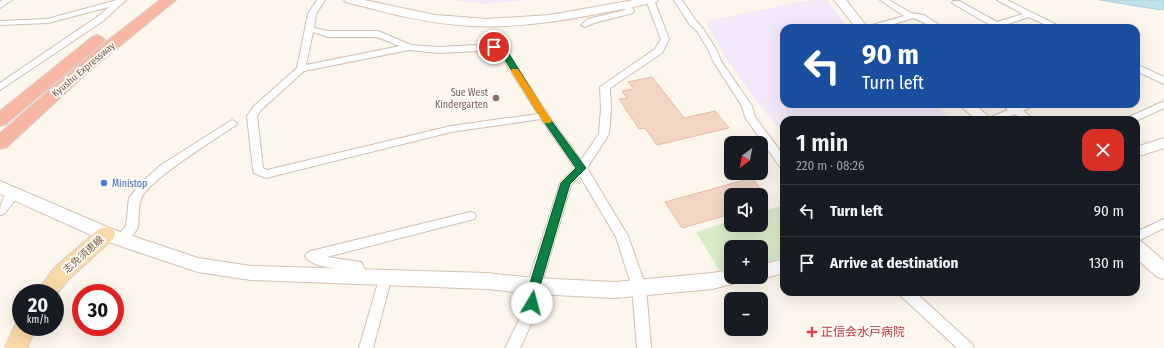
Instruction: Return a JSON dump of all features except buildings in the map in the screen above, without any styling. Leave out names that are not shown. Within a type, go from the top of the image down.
[{"type":"highway","name":"Kyushu Expressway","points":[[0,120],[88,47],[151,0]]},
{"type":"highway","name":"Kyushu Expressway","points":[[0,143],[127,32],[169,0]]},
{"type":"highway","points":[[0,154],[42,110],[127,32]]},
{"type":"highway","points":[[0,111],[88,47]]},
{"type":"main road","name":"志免須恵線","points":[[54,284],[62,274],[113,236]]},
{"type":"main road","points":[[16,348],[21,336]]},
{"type":"street","points":[[0,6],[8,0]]},
{"type":"street","points":[[301,69],[312,14],[321,0]]},
{"type":"street","points":[[350,0],[426,18],[487,23],[545,19],[651,0],[665,38],[664,45],[659,51],[605,87],[606,108],[604,134],[581,168],[566,183],[534,286],[532,303],[525,327],[512,348]]},
{"type":"street","points":[[678,0],[692,23],[700,30],[713,50],[717,60],[746,106],[750,118],[780,159]]},
{"type":"street","points":[[840,0],[859,24]]},
{"type":"street","points":[[884,0],[910,16]]},
{"type":"street","points":[[1002,0],[1051,24]]},
{"type":"street","points":[[2,24],[48,21],[92,8],[120,2]]},
{"type":"street","points":[[0,87],[100,19],[120,2]]},
{"type":"street","points":[[956,3],[988,24]]},
{"type":"street","points":[[585,25],[591,21],[630,11],[627,5]]},
{"type":"street","points":[[1001,24],[1030,14]]},
{"type":"street","points":[[885,24],[910,16],[921,17],[933,24]]},
{"type":"street","points":[[310,29],[328,34],[378,34],[409,47],[439,50],[479,46],[500,48],[544,116],[581,168],[622,236],[640,287],[644,348]]},
{"type":"street","points":[[409,47],[301,69],[291,79],[263,101],[252,116],[258,170],[266,174],[451,128],[544,116]]},
{"type":"street","points":[[1140,69],[1164,81]]},
{"type":"street","points":[[1139,116],[1164,104]]},
{"type":"street","points":[[971,108],[981,116]]},
{"type":"street","points":[[1013,108],[1024,116]]},
{"type":"street","points":[[1002,116],[1021,108]]},
{"type":"street","points":[[113,236],[132,227],[135,198],[147,184],[165,168],[232,123]]},
{"type":"street","points":[[1140,151],[1164,143]]},
{"type":"street","points":[[0,211],[7,191],[113,236],[198,265],[251,273],[386,276],[615,290],[724,279]]},
{"type":"street","points":[[363,276],[357,266],[322,261],[311,256],[470,216]]},
{"type":"street","points":[[1140,235],[1164,223]]},
{"type":"street","points":[[1140,251],[1164,272]]},
{"type":"street","points":[[768,270],[780,267]]},
{"type":"street","points":[[366,348],[386,276]]},
{"type":"street","points":[[910,296],[967,348]]},
{"type":"shaded area","points":[[453,0],[528,0],[484,4]]},
{"type":"shaded area","points":[[810,0],[827,0],[845,24],[780,24],[780,108],[938,108],[948,116],[780,116],[780,130],[754,98],[725,57],[707,24],[711,20]]},
{"type":"green space","points":[[780,206],[780,258],[768,262],[768,240],[724,240],[724,270],[719,270],[696,232],[724,223],[724,232],[768,232],[768,210]]},
{"type":"water","points":[[1100,0],[1164,0],[1164,9],[1161,10]]},
{"type":"slow traffic","points":[[515,71],[547,121]]},
{"type":"place","name":"Sue West Kindergarten","points":[[496,98]]},
{"type":"place","name":"Ministop","points":[[104,183]]},
{"type":"place","name":"正信会水戸病院","points":[[812,332]]},
{"type":"route","points":[[494,47],[500,48],[503,51],[517,76],[581,168],[566,183],[534,286],[532,303]]}]
